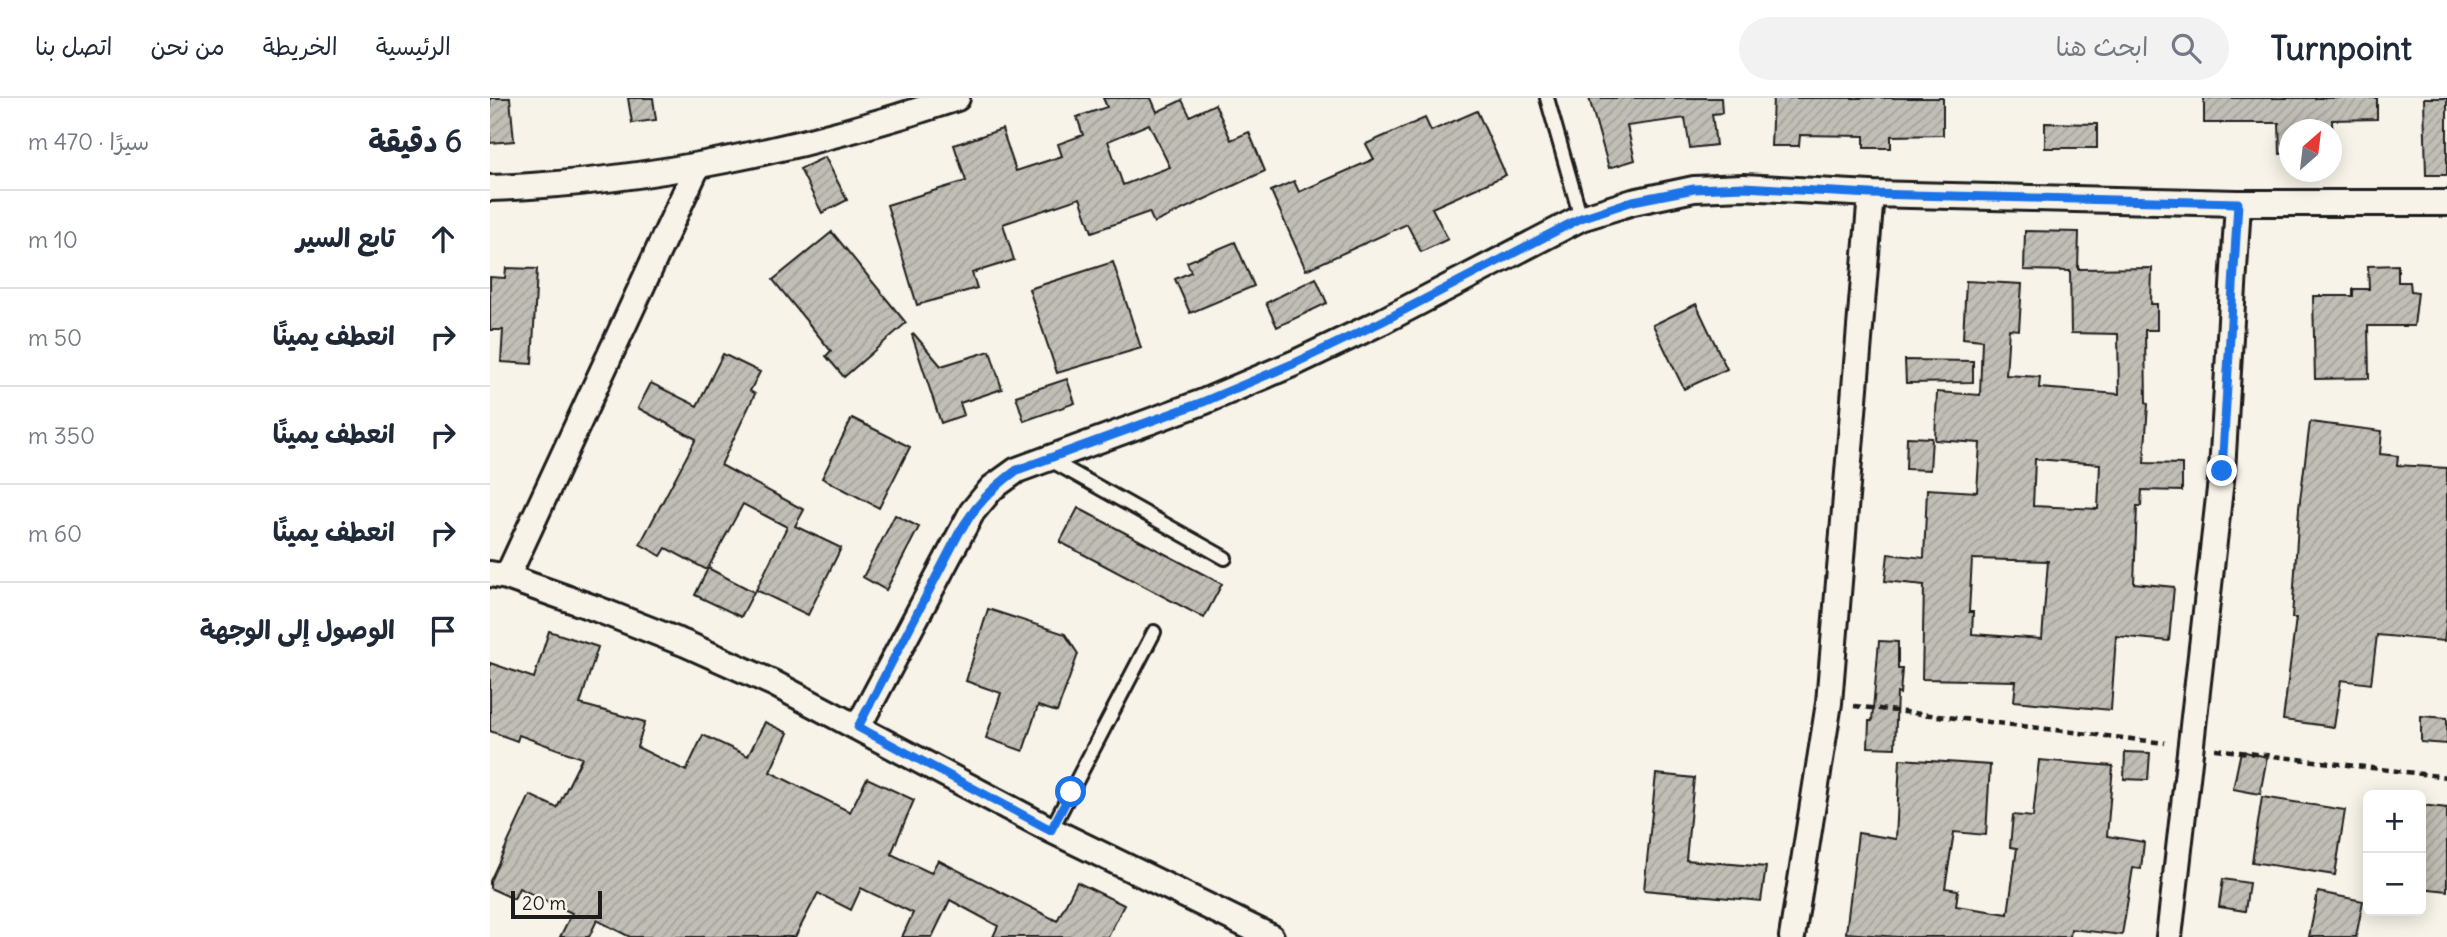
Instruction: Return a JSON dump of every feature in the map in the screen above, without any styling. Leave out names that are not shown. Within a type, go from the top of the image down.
[{"type":"street","points":[[490,188],[596,180],[697,167],[893,119],[957,98]]},
{"type":"street","points":[[697,167],[498,576],[686,644],[774,683],[1051,830],[1271,937]]},
{"type":"street","points":[[858,727],[972,512],[992,488],[1017,470],[1203,402],[1295,363],[1381,322],[1581,218],[1633,201],[1694,189],[1744,187],[1871,194],[2238,203],[2447,204]]},
{"type":"street","points":[[1792,937],[1829,704],[1871,194]]},
{"type":"street","points":[[2169,937],[2222,471],[2238,203]]},
{"type":"lane","points":[[1547,98],[1581,218]]},
{"type":"lane","points":[[1046,458],[1226,558]]},
{"type":"lane","points":[[1051,830],[1154,632]]},
{"type":"path","points":[[1829,704],[2447,777]]},
{"type":"building","points":[[490,98],[510,98],[514,141],[490,143]]},
{"type":"building","points":[[628,98],[653,98],[656,120],[632,123]]},
{"type":"building","points":[[1103,98],[1151,98],[1157,112],[1182,100],[1190,116],[1215,104],[1231,140],[1249,132],[1265,171],[1154,223],[1149,212],[1092,232],[1080,198],[1003,224],[1014,260],[972,273],[977,288],[917,305],[887,205],[966,181],[954,145],[1002,129],[1016,171],[1062,156],[1058,144],[1083,135],[1077,117],[1107,107]],"holes":[[[1149,124],[1170,167],[1123,185],[1108,141]]]},
{"type":"building","points":[[1589,98],[1721,98],[1722,113],[1712,114],[1716,145],[1690,148],[1685,118],[1627,126],[1635,160],[1609,168]]},
{"type":"building","points":[[1773,98],[1943,98],[1943,135],[1891,136],[1891,148],[1864,148],[1864,136],[1800,135],[1799,146],[1771,146]]},
{"type":"building","points":[[2204,98],[2377,98],[2377,119],[2279,119],[2279,123],[2204,123]]},
{"type":"building","points":[[2424,98],[2447,98],[2447,175],[2426,175]]},
{"type":"building","points":[[1477,111],[1506,175],[1432,208],[1448,239],[1421,252],[1407,224],[1306,270],[1271,191],[1294,181],[1299,192],[1374,159],[1366,144],[1425,118],[1431,131]]},
{"type":"building","points":[[2045,123],[2097,124],[2097,148],[2045,148]]},
{"type":"building","points":[[825,157],[847,200],[822,213],[800,169]]},
{"type":"building","points":[[2025,231],[2079,232],[2078,269],[2152,268],[2151,304],[2157,304],[2157,330],[2145,330],[2148,404],[2144,463],[2182,464],[2182,491],[2142,490],[2141,506],[2137,506],[2134,583],[2174,587],[2169,641],[2116,636],[2111,710],[2014,701],[2016,681],[1922,679],[1924,585],[1885,581],[1888,554],[1924,558],[1927,489],[1977,492],[1980,443],[1935,440],[1937,392],[1980,395],[1982,340],[1963,338],[1966,281],[2022,284],[2019,330],[2009,329],[2006,375],[2040,377],[2039,388],[2119,394],[2118,334],[2071,333],[2070,271],[2024,270]],"holes":[[[2035,459],[2100,464],[2098,509],[2033,506]],[[1972,559],[2048,561],[2042,639],[1972,634],[1973,612],[1969,612]]]},
{"type":"building","points":[[832,232],[906,323],[844,377],[826,356],[831,351],[773,280]]},
{"type":"building","points":[[1235,242],[1254,286],[1190,313],[1175,279],[1191,272],[1187,262]]},
{"type":"building","points":[[1113,262],[1141,348],[1057,373],[1029,289]]},
{"type":"building","points":[[2398,265],[2398,282],[2410,282],[2411,291],[2418,292],[2414,326],[2368,326],[2369,378],[2315,379],[2313,296],[2353,296],[2353,289],[2369,289],[2368,266]]},
{"type":"building","points":[[506,268],[537,269],[532,364],[501,362],[503,330],[490,330],[490,277],[505,278]]},
{"type":"building","points":[[1316,278],[1327,303],[1277,327],[1266,303]]},
{"type":"building","points":[[1696,304],[1727,369],[1684,389],[1653,325]]},
{"type":"building","points":[[914,334],[941,366],[990,351],[1002,389],[960,403],[964,415],[941,423],[912,335]]},
{"type":"building","points":[[723,354],[760,372],[750,391],[755,394],[721,465],[804,510],[795,526],[841,548],[808,615],[756,590],[787,527],[743,504],[707,570],[666,548],[661,556],[640,544],[696,439],[638,408],[651,383],[697,406]]},
{"type":"building","points":[[1905,360],[1973,361],[1973,382],[1906,383]]},
{"type":"building","points":[[1067,379],[1075,403],[1024,421],[1016,396]]},
{"type":"building","points":[[852,418],[910,447],[879,508],[822,478]]},
{"type":"building","points":[[2310,422],[2382,431],[2380,454],[2398,456],[2397,465],[2447,468],[2447,616],[2444,641],[2377,635],[2371,684],[2341,680],[2334,727],[2283,720],[2296,618],[2292,618],[2299,508]]},
{"type":"building","points":[[1907,437],[1932,438],[1930,470],[1906,469]]},
{"type":"building","points":[[1078,508],[1222,584],[1204,618],[1060,542]]},
{"type":"building","points":[[895,515],[919,527],[886,590],[863,577]]},
{"type":"building","points":[[708,568],[754,592],[741,617],[695,595]]},
{"type":"building","points":[[988,609],[1065,634],[1078,654],[1057,712],[1038,706],[1023,751],[986,738],[1001,693],[966,681]]},
{"type":"building","points":[[549,631],[598,647],[580,704],[645,722],[637,747],[686,771],[703,735],[748,756],[765,722],[788,733],[770,772],[850,812],[867,778],[914,800],[891,854],[931,873],[938,860],[1057,921],[1077,882],[1124,905],[1108,937],[993,937],[998,926],[950,900],[932,937],[902,937],[913,913],[861,888],[851,910],[818,893],[795,937],[630,937],[597,920],[589,937],[560,937],[572,913],[519,888],[514,899],[490,888],[490,881],[530,795],[557,808],[582,758],[519,735],[517,741],[490,731],[490,663],[534,678]]},
{"type":"building","points":[[1879,641],[1898,642],[1898,669],[1902,669],[1900,694],[1897,693],[1895,748],[1868,747]]},
{"type":"building","points":[[2421,716],[2447,718],[2447,744],[2421,742]]},
{"type":"building","points":[[2241,751],[2267,757],[2260,794],[2233,789]]},
{"type":"building","points":[[2125,752],[2150,753],[2148,780],[2124,779]]},
{"type":"building","points":[[1900,759],[1990,765],[1986,835],[1954,832],[1945,888],[1958,890],[1956,906],[2008,914],[2017,848],[2010,847],[2013,815],[2033,817],[2039,760],[2113,766],[2107,836],[2144,842],[2141,869],[2133,868],[2122,935],[2071,929],[2070,937],[1898,937],[1846,933],[1858,833],[1896,839]]},
{"type":"building","points":[[1656,774],[1694,778],[1686,860],[1766,867],[1761,901],[1644,890]]},
{"type":"building","points":[[2262,797],[2345,810],[2335,875],[2252,862]]},
{"type":"building","points":[[2426,806],[2447,808],[2447,891],[2426,889]]},
{"type":"building","points":[[2223,879],[2249,883],[2245,911],[2219,907]]},
{"type":"building","points":[[2318,892],[2363,901],[2356,937],[2309,937]]},
{"type":"route","points":[[1071,792],[1051,830],[858,727],[959,533],[992,488],[1017,470],[1046,458],[1203,402],[1295,363],[1381,322],[1581,218],[1633,201],[1694,189],[1744,187],[1871,194],[2238,203],[2222,471]]}]
